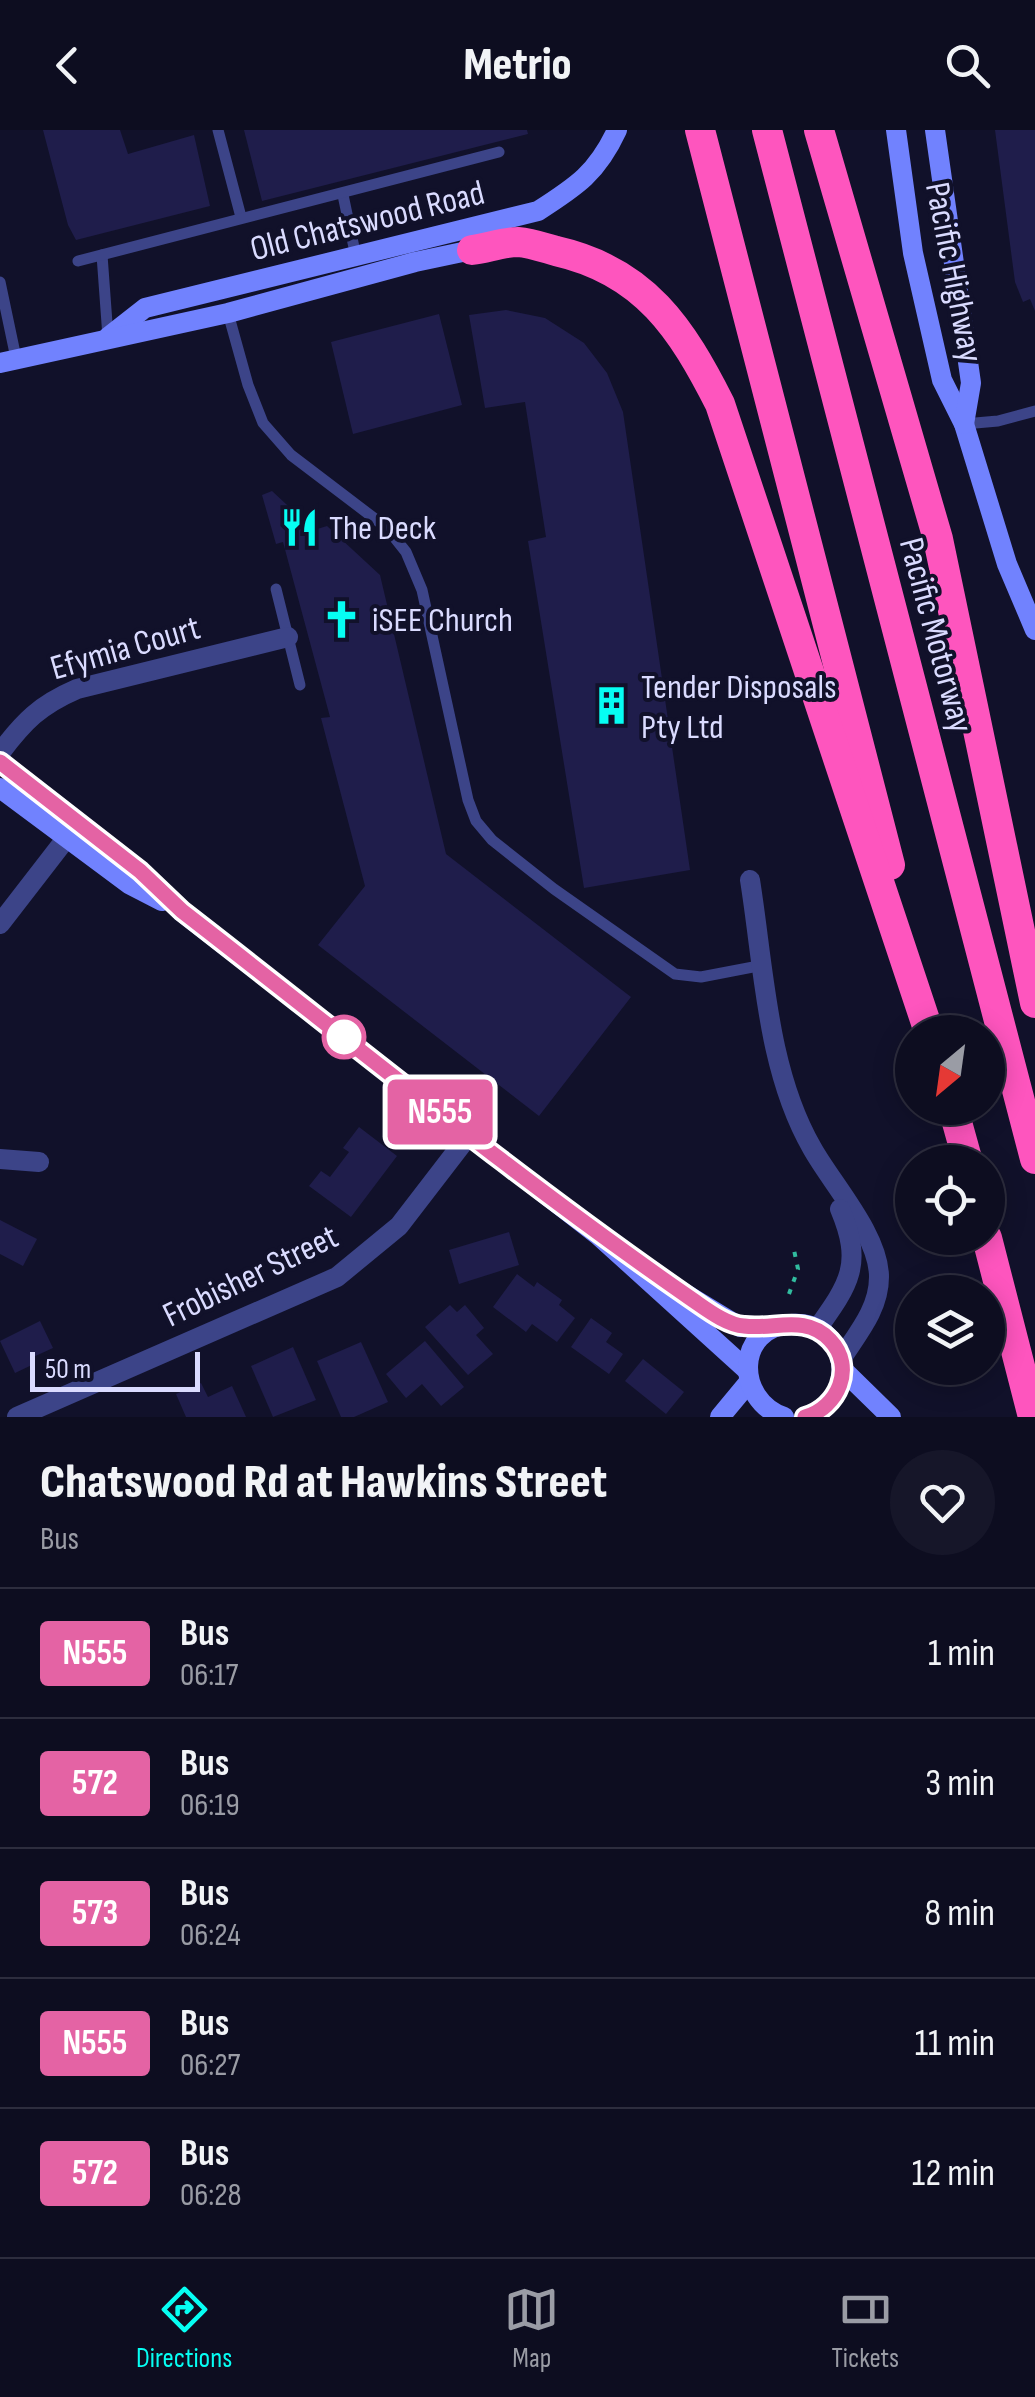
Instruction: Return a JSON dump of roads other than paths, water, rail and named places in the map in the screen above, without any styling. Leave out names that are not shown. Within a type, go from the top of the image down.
[{"type":"highway","points":[[700,130],[927,1015]]},
{"type":"highway","name":"Pacific Motorway","points":[[768,130],[1035,1159]]},
{"type":"highway","points":[[820,130],[938,539],[1035,1003]]},
{"type":"highway","points":[[472,250],[518,242],[568,254],[614,272],[661,308],[692,348],[720,404],[925,1015]]},
{"type":"highway","points":[[991,1255],[1033,1417]]},
{"type":"main road","name":"Old Chatswood Road","points":[[108,337],[144,308],[538,211],[583,183],[604,158],[617,130]]},
{"type":"main road","name":"Pacific Highway","points":[[896,130],[913,253],[942,380],[964,424],[1007,564],[1035,630]]},
{"type":"main road","name":"Pacific Highway","points":[[935,130],[970,383],[964,424]]},
{"type":"main road","name":"Old Chatswood Road","points":[[8,360],[228,313],[472,250]]},
{"type":"main road","points":[[0,762],[129,884],[182,911],[598,1235],[707,1310],[740,1326],[805,1325],[817,1329],[836,1347],[842,1364],[891,1417]]},
{"type":"main road","points":[[0,788],[72,831]]},
{"type":"main road","points":[[598,1235],[748,1376],[762,1405],[784,1417]]},
{"type":"main road","points":[[720,1417],[748,1376],[757,1343],[780,1326]]},
{"type":"main road","points":[[815,1416],[835,1396],[842,1364]]},
{"type":"street","name":"Efymia Court","points":[[0,753],[21,725],[46,702],[77,689],[288,637]]},
{"type":"street","points":[[0,924],[72,831]]},
{"type":"street","points":[[750,880],[786,1086],[801,1129],[868,1236],[879,1275],[872,1311],[842,1364]]},
{"type":"street","name":"Frobisher Street","points":[[17,1417],[337,1277],[399,1226],[469,1134]]},
{"type":"street","points":[[0,1160],[39,1162]]},
{"type":"street","points":[[817,1329],[842,1294],[854,1268],[851,1236],[823,1168]]},
{"type":"lane","points":[[218,130],[242,217]]},
{"type":"lane","points":[[78,261],[499,152]]},
{"type":"lane","points":[[343,194],[356,257]]},
{"type":"lane","points":[[102,255],[108,337]]},
{"type":"lane","points":[[0,282],[8,360]]},
{"type":"lane","points":[[228,313],[263,423],[291,456],[387,528],[406,552],[422,590],[468,800],[476,821],[492,840],[542,881],[675,974],[701,977],[764,965]]},
{"type":"lane","points":[[964,424],[998,421],[1035,411]]},
{"type":"lane","points":[[276,589],[300,685]]},
{"type":"place","name":"The Deck","points":[[299,527]]},
{"type":"place","name":"iSEE Church","points":[[342,619]]},
{"type":"place","name":"Tender Disposals Pty Ltd","points":[[611,706]]}]
